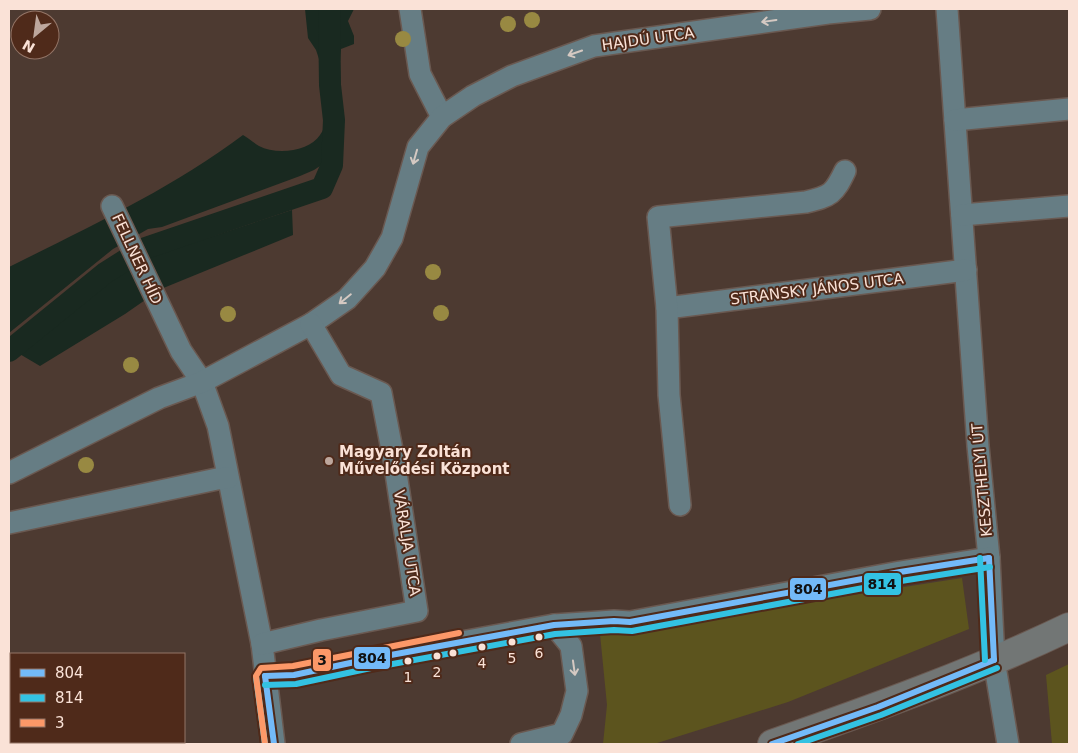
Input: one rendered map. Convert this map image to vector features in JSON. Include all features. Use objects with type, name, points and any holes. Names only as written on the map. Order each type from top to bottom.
[{"type":"main road","points":[[772,744],[878,707],[1069,627]]},
{"type":"street","points":[[9,472],[160,398],[202,382],[310,324],[347,299],[375,268],[392,238],[418,147],[442,116],[420,74],[410,9]]},
{"type":"street","name":"HAJDÚ UTCA","points":[[442,116],[473,96],[512,76],[594,46],[828,13],[870,9]]},
{"type":"street","name":"KESZTHELYI ÚT","points":[[947,9],[978,446],[989,558],[994,660],[1008,744]]},
{"type":"street","points":[[955,120],[1069,109]]},
{"type":"street","points":[[680,505],[669,394],[667,308],[658,218],[806,202],[827,197],[837,187],[845,171]]},
{"type":"street","name":"FELLNER HÍD","points":[[112,206],[181,351],[202,382],[218,426],[262,644],[274,744]]},
{"type":"street","points":[[962,215],[1069,206]]},
{"type":"street","name":"STRANSKY JÁNOS UTCA","points":[[667,308],[966,270]]},
{"type":"street","name":"VÁRALJA UTCA","points":[[262,644],[320,630],[417,612],[394,460],[381,392],[341,375],[310,324]]},
{"type":"street","points":[[9,523],[228,478]]},
{"type":"street","points":[[266,676],[294,675],[369,659],[554,625],[614,621],[630,622],[900,572],[989,558]]},
{"type":"street","points":[[521,744],[562,734],[578,691],[571,646],[554,625]]},
{"type":"shaded area","points":[[305,9],[354,9],[348,21],[354,36],[354,44],[341,49],[340,61],[334,76],[327,76],[316,50],[308,38]]},
{"type":"shaded area","points":[[327,105],[342,106],[341,152],[314,170],[300,176],[162,227],[148,229],[113,249],[9,333],[9,267],[158,190],[216,155],[243,135],[266,149],[283,151],[308,145],[315,141],[324,128]]},
{"type":"shaded area","points":[[292,210],[293,235],[161,289],[125,314],[40,366],[18,353],[107,282],[153,256]]},
{"type":"shaded area","points":[[962,578],[969,629],[788,702],[654,744],[603,744],[607,705],[600,634]]},
{"type":"shaded area","points":[[1069,664],[1069,744],[1052,744],[1046,675]]},
{"type":"waterway","points":[[9,351],[105,273],[143,249],[322,188],[332,165],[334,120],[330,85],[329,9]]},
{"type":"transit line","name":"814","points":[[980,558],[985,660]]},
{"type":"transit line","name":"804","points":[[989,558],[994,660]]},
{"type":"transit line","name":"804","points":[[265,676],[294,675],[369,659],[554,625],[614,621],[630,622],[900,572],[989,558]]},
{"type":"transit line","name":"814","points":[[265,685],[296,684],[555,634],[614,630],[632,631],[901,581],[990,567]]},
{"type":"transit line","name":"3","points":[[265,744],[256,676],[261,668],[293,666],[459,633]]},
{"type":"transit line","name":"804","points":[[772,744],[878,707],[994,660]]},
{"type":"transit line","name":"814","points":[[798,744],[881,715],[997,668]]},
{"type":"transit line","name":"804","points":[[265,676],[274,744]]},
{"type":"transit line","name":"814","points":[[256,677],[265,744]]},
{"type":"place","name":"Magyary Zoltán Művelődési Központ","points":[[329,461]]},
{"type":"place","name":"6","points":[[539,637]]},
{"type":"place","name":"5","points":[[512,642]]},
{"type":"place","name":"4","points":[[482,647]]},
{"type":"place","name":"2","points":[[437,656]]},
{"type":"place","name":"1","points":[[408,661]]}]
